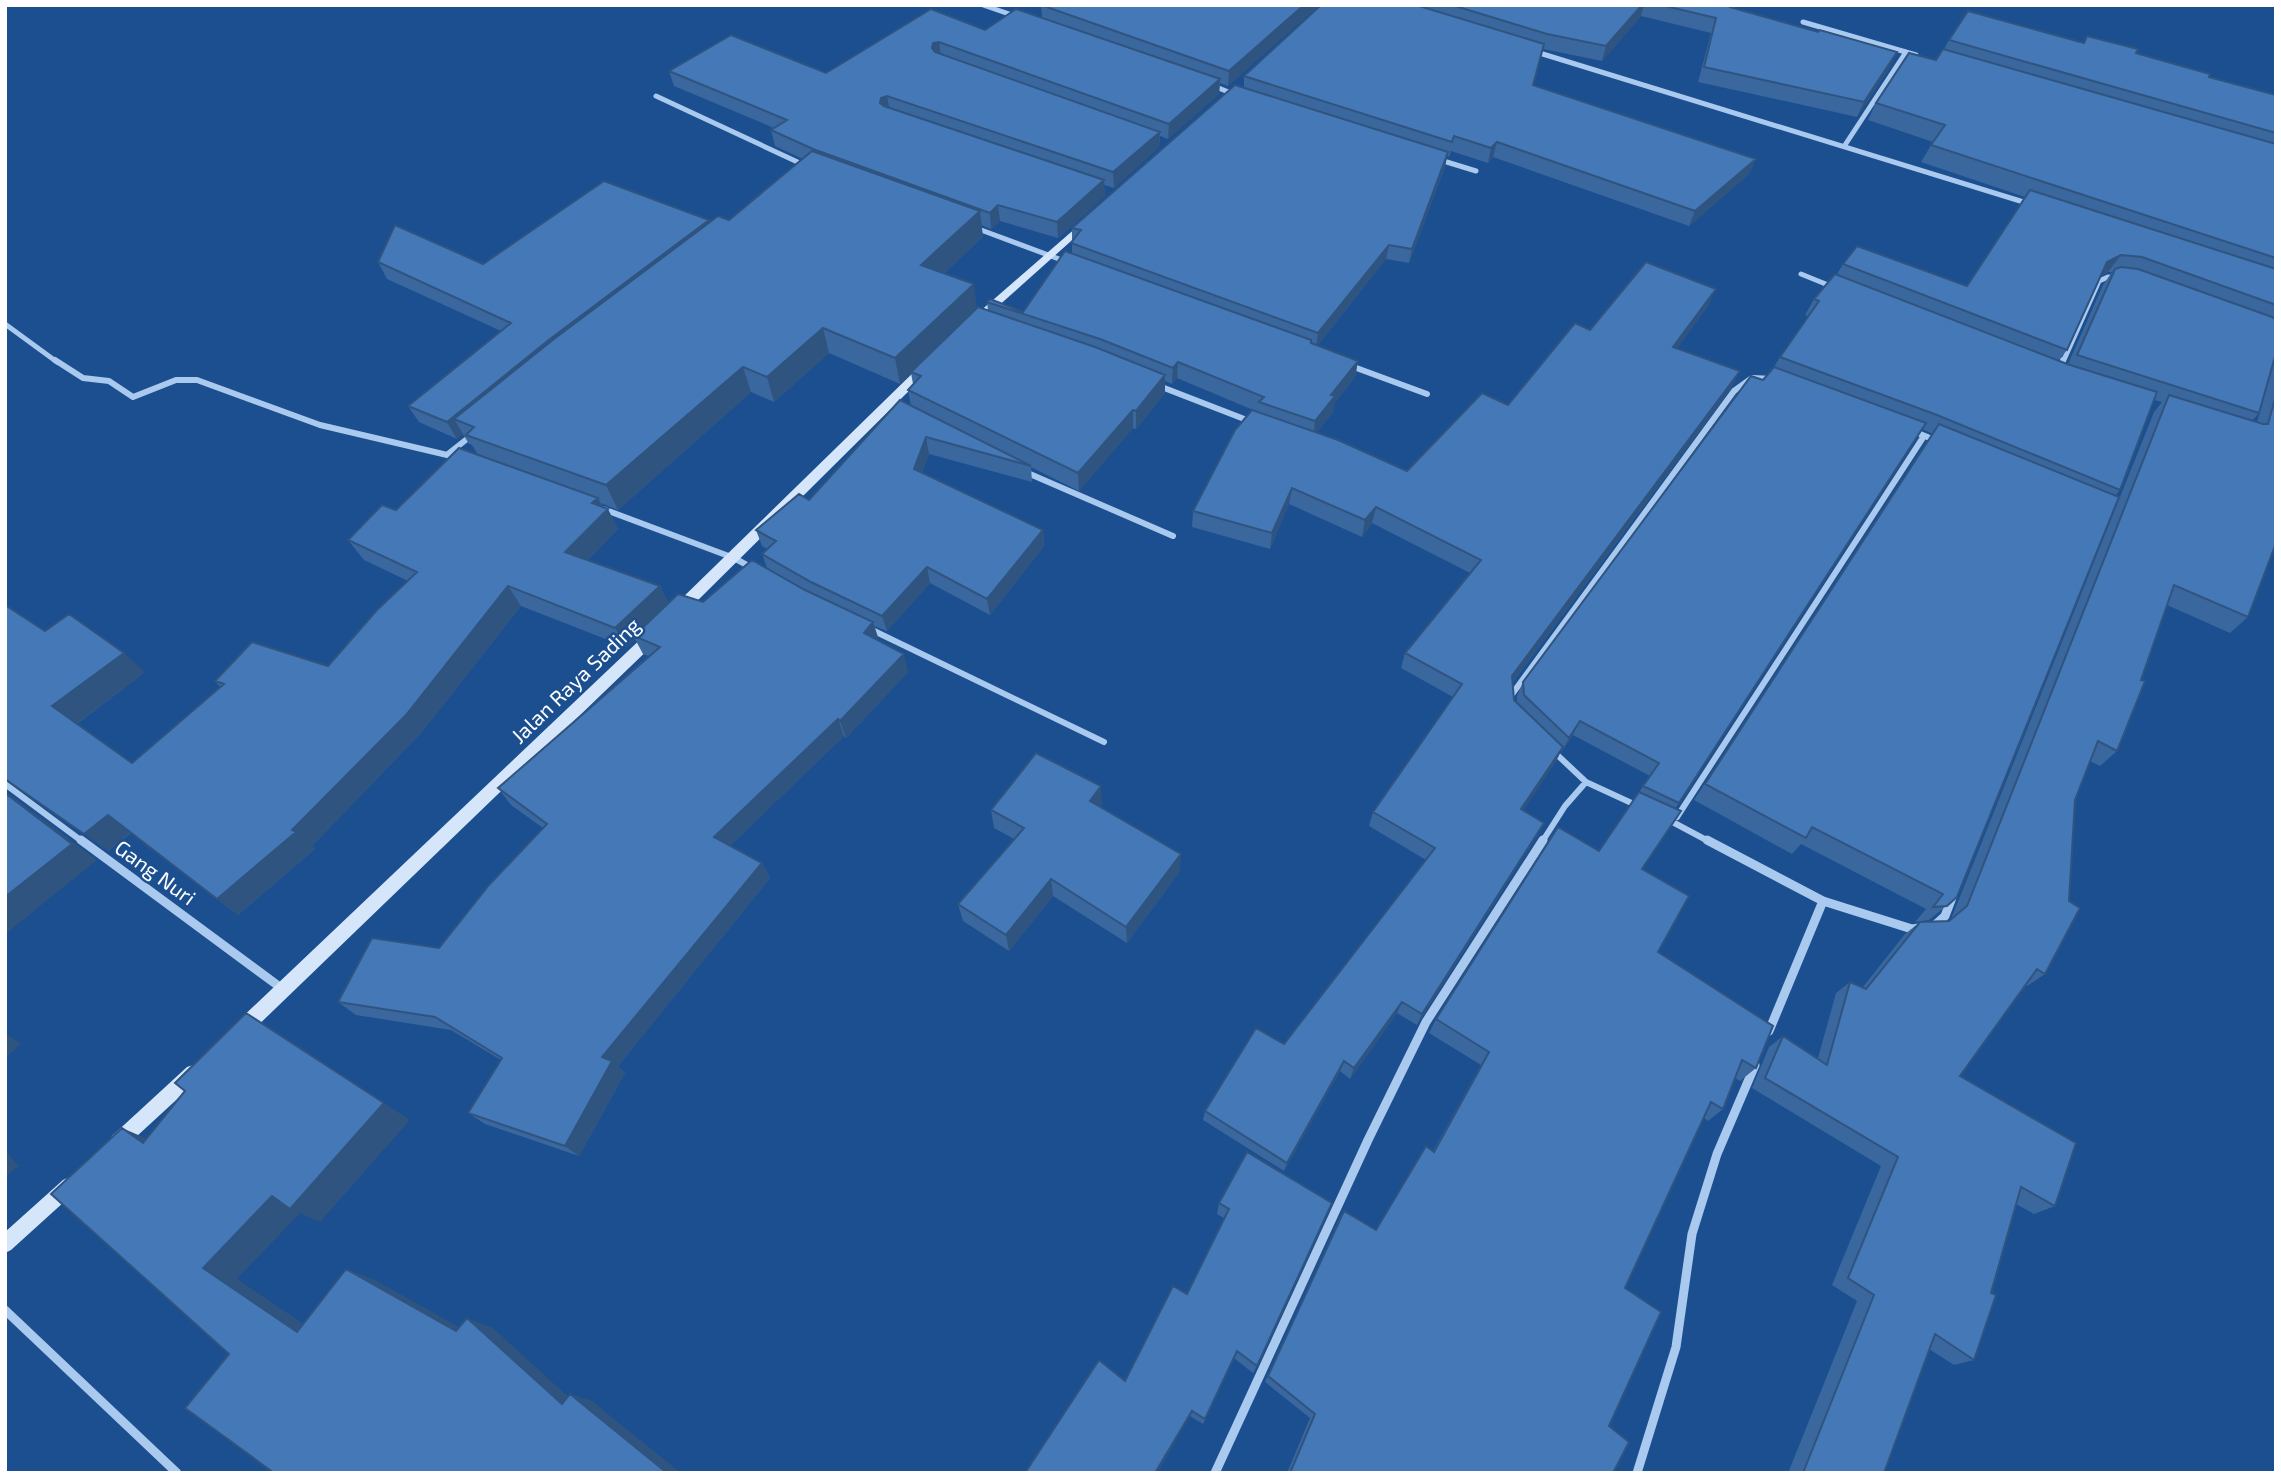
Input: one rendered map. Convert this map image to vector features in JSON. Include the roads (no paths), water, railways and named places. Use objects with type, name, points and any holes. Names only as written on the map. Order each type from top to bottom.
[{"type":"street","points":[[983,5],[1021,19]]},
{"type":"street","points":[[1803,22],[1925,58]]},
{"type":"street","points":[[1528,49],[2032,205]]},
{"type":"street","points":[[1845,145],[1906,52]]},
{"type":"street","points":[[1200,80],[1236,94]]},
{"type":"street","points":[[656,96],[812,168],[802,176]]},
{"type":"street","points":[[1424,155],[1476,172]]},
{"type":"street","points":[[978,324],[1047,255],[1097,213]]},
{"type":"street","points":[[969,226],[1071,263]]},
{"type":"street","points":[[1801,274],[1840,289]]},
{"type":"street","points":[[2069,378],[2057,374],[2099,281],[2108,277],[2127,279]]},
{"type":"street","points":[[5,324],[64,368],[83,378],[108,381],[133,397],[176,380],[197,380],[320,425],[449,454],[473,463]]},
{"type":"street","name":"Jalan Raya Sading","points":[[233,1037],[895,406],[938,356]]},
{"type":"street","points":[[1340,362],[1427,394]]},
{"type":"street","points":[[1510,704],[1511,694],[1734,391],[1746,378],[1756,376],[1780,382]]},
{"type":"street","points":[[1156,385],[1257,424]]},
{"type":"street","points":[[449,454],[478,430]]},
{"type":"street","points":[[1911,431],[1948,446]]},
{"type":"street","points":[[1674,822],[1924,436]]},
{"type":"street","points":[[1010,465],[1172,536]]},
{"type":"street","points":[[596,507],[734,558],[757,570]]},
{"type":"street","points":[[863,626],[1104,742]]},
{"type":"street","points":[[1549,747],[1586,782],[1648,811]]},
{"type":"street","points":[[1215,1473],[1367,1140],[1426,1022],[1565,806],[1586,782]]},
{"type":"street","name":"Gang Nuri","points":[[5,784],[285,990]]},
{"type":"street","points":[[1661,816],[1823,901],[1912,929],[1932,928],[1945,916],[1958,883]]},
{"type":"street","points":[[1765,1040],[1823,901]]},
{"type":"street","points":[[1637,1473],[1676,1347],[1692,1234],[1717,1154],[1760,1053]]},
{"type":"street","points":[[109,1150],[202,1066]]},
{"type":"street","points":[[5,1244],[78,1178]]},
{"type":"street","points":[[5,1310],[177,1473]]}]
